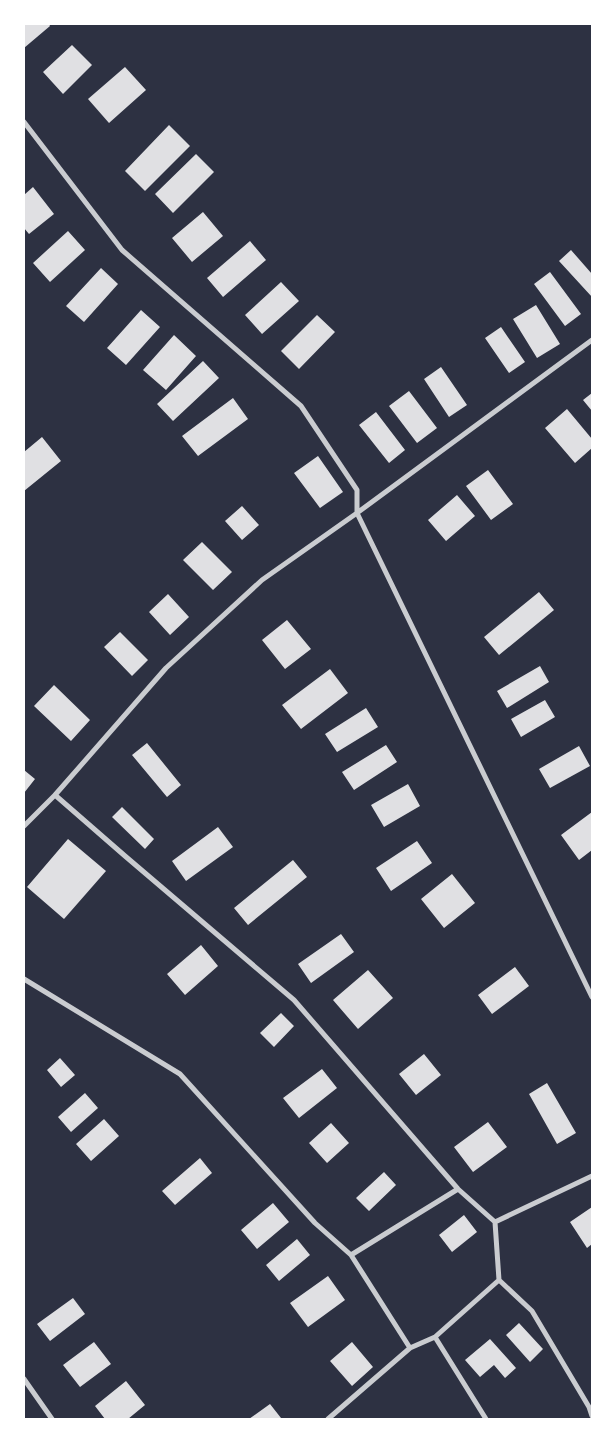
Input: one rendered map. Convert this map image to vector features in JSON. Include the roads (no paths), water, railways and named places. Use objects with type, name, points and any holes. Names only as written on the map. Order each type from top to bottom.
[{"type":"street","points":[[24,122],[122,250],[301,406],[357,490],[357,513],[592,997]]},
{"type":"street","points":[[24,826],[55,795],[166,668],[262,580],[357,513],[592,340]]},
{"type":"street","points":[[55,795],[294,1000],[458,1190],[495,1222],[499,1280],[532,1311],[589,1407],[592,1416]]},
{"type":"street","points":[[24,979],[180,1074],[315,1223],[351,1255],[410,1348]]},
{"type":"street","points":[[495,1222],[592,1176]]},
{"type":"street","points":[[351,1255],[458,1190]]},
{"type":"street","points":[[328,1419],[410,1348],[435,1337],[499,1280]]},
{"type":"street","points":[[435,1337],[486,1419]]},
{"type":"street","points":[[24,1379],[52,1419]]}]
